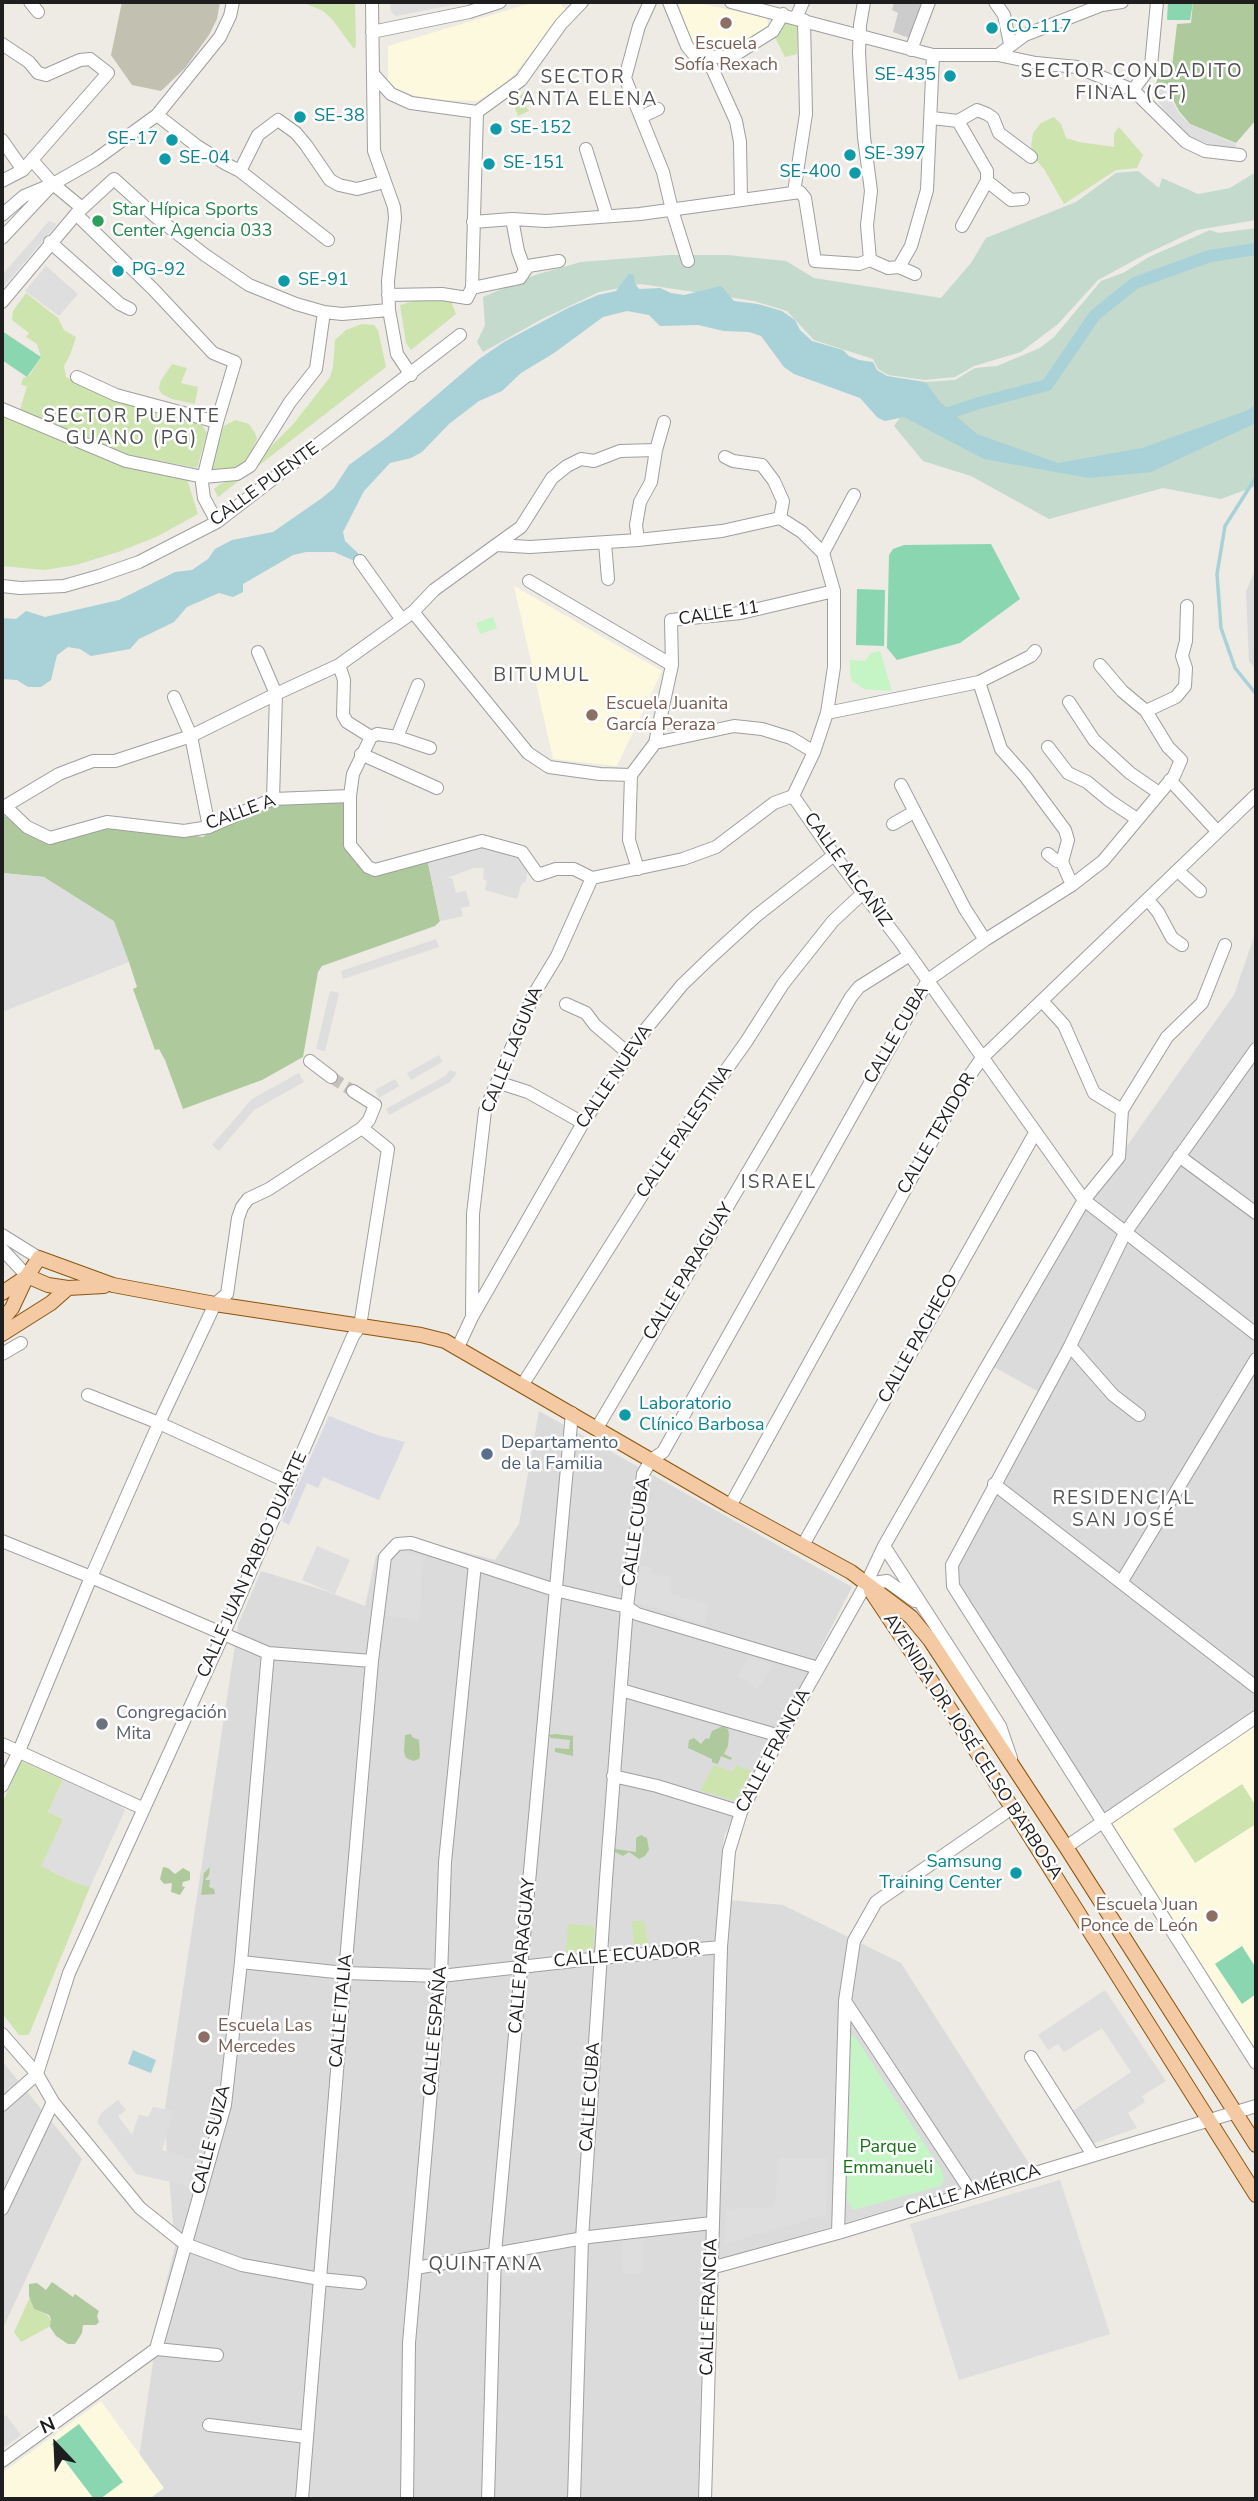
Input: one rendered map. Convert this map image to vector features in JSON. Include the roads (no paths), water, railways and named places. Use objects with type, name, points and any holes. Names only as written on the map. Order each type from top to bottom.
[{"type":"main road","name":"AVENIDA DR. JOSÉ CELSO BARBOSA","points":[[39,1258],[113,1285],[445,1341],[730,1506],[851,1572],[911,1617],[930,1640],[1256,2145]]},
{"type":"main road","points":[[2,1320],[12,1308],[39,1258]]},
{"type":"main road","name":"AVENIDA DR. JOSÉ CELSO BARBOSA","points":[[27,1276],[48,1285],[68,1288],[113,1285]]},
{"type":"main road","points":[[2,1293],[27,1276]]},
{"type":"main road","points":[[2,1334],[51,1303],[68,1288]]},
{"type":"main road","name":"AVENIDA DR. JOSÉ CELSO BARBOSA","points":[[866,1584],[951,1711],[1256,2195]]},
{"type":"street","points":[[2,215],[24,196],[95,160],[157,115],[220,37],[233,2]]},
{"type":"street","points":[[372,2],[374,151],[394,207],[395,218],[389,310],[397,354],[411,375]]},
{"type":"street","points":[[372,32],[470,12],[500,2]]},
{"type":"street","points":[[373,74],[391,94],[411,103],[477,112],[521,80],[561,24],[582,2]]},
{"type":"street","points":[[650,2],[639,26],[625,78],[663,172],[688,261]]},
{"type":"street","points":[[669,2],[687,46],[695,56],[723,57],[738,53],[773,31],[783,14]]},
{"type":"street","points":[[731,2],[933,55],[998,55],[1036,63],[1077,67],[1133,90],[1186,142],[1205,151],[1240,155]]},
{"type":"street","points":[[794,192],[806,114],[800,19],[803,2]]},
{"type":"street","points":[[864,2],[859,73],[871,191],[867,225],[870,260]]},
{"type":"street","points":[[911,50],[929,2]]},
{"type":"street","points":[[995,2],[1004,15],[1010,44]]},
{"type":"street","points":[[998,55],[1025,36],[1102,5],[1122,2]]},
{"type":"street","points":[[1133,90],[1150,66],[1157,2]]},
{"type":"street","points":[[2,44],[29,62],[38,73],[46,75],[80,60],[90,59],[108,72],[28,165],[2,181]]},
{"type":"street","points":[[899,267],[911,247],[927,190],[933,55]]},
{"type":"street","points":[[707,57],[736,121],[740,142],[741,200]]},
{"type":"street","points":[[641,117],[658,109]]},
{"type":"street","points":[[932,118],[958,121],[977,110],[993,118],[999,133],[1031,157]]},
{"type":"street","points":[[388,295],[442,294],[467,298],[472,289],[477,112]]},
{"type":"street","points":[[157,115],[197,146],[240,171],[328,240]]},
{"type":"street","points":[[240,171],[258,135],[278,120],[306,145],[330,180],[357,189],[384,182]]},
{"type":"street","points":[[958,121],[987,171],[987,181],[962,226]]},
{"type":"street","points":[[2,140],[79,211],[213,353],[235,362],[203,477],[204,499],[218,522]]},
{"type":"street","points":[[586,149],[607,216]]},
{"type":"street","points":[[2,302],[50,242],[114,178],[156,217],[234,276],[274,296],[324,312],[389,310]]},
{"type":"street","points":[[987,181],[1012,200],[1023,200]]},
{"type":"street","points":[[2,238],[52,184]]},
{"type":"street","points":[[473,222],[512,219],[546,221],[607,216],[800,192],[805,198],[815,261],[859,264],[870,260],[888,268],[899,267],[915,274]]},
{"type":"street","points":[[512,219],[517,251],[526,270]]},
{"type":"street","points":[[50,242],[120,304],[130,309]]},
{"type":"street","points":[[472,289],[520,278],[528,265],[559,261]]},
{"type":"street","points":[[2,409],[126,461],[203,477],[237,474],[250,466],[290,401],[316,369],[324,312]]},
{"type":"street","name":"CALLE PUENTE","points":[[2,586],[64,586],[99,576],[139,562],[218,522],[460,335]]},
{"type":"street","points":[[77,377],[116,395],[217,422]]},
{"type":"street","points":[[638,540],[636,526],[640,502],[651,482],[664,422]]},
{"type":"street","points":[[4,807],[60,774],[93,761],[115,761],[191,736],[339,665],[408,616],[434,590],[521,527],[552,478],[567,466],[581,459],[594,461],[620,451],[656,450]]},
{"type":"street","points":[[725,457],[733,461],[762,465],[774,481],[783,501],[780,518]]},
{"type":"street","points":[[496,545],[530,547],[638,540],[722,531],[780,518],[803,532],[823,553],[854,495]]},
{"type":"street","points":[[606,543],[608,579]]},
{"type":"street","name":"CALLE ALCAÑIZ","points":[[823,553],[834,591],[834,667],[827,713],[814,752],[793,796],[1084,1200],[1256,1334]]},
{"type":"street","points":[[360,561],[528,753],[549,767],[631,775],[629,840],[638,869]]},
{"type":"street","points":[[529,581],[672,665]]},
{"type":"street","name":"CALLE 11","points":[[631,775],[655,743],[672,665],[671,620],[741,613],[834,591]]},
{"type":"street","points":[[1100,665],[1122,691],[1146,712],[1176,697],[1185,686],[1186,668],[1182,656],[1186,641],[1187,606]]},
{"type":"street","points":[[827,713],[979,682],[1031,656],[1035,651]]},
{"type":"street","points":[[258,652],[276,694],[273,799]]},
{"type":"street","points":[[339,665],[344,680],[342,715],[371,737]]},
{"type":"street","points":[[979,682],[1001,749],[1065,830],[1068,840],[1062,862],[1072,885]]},
{"type":"street","points":[[397,737],[418,685]]},
{"type":"street","points":[[174,697],[191,736],[209,827]]},
{"type":"street","points":[[1069,702],[1094,740],[1130,774],[1159,793]]},
{"type":"street","name":"CALLE CUBA","points":[[574,2499],[582,2238],[600,1958],[627,1607],[643,1474],[651,1460],[663,1452],[928,980],[1072,885],[1103,861],[1170,780],[1181,760],[1168,747],[1146,712]]},
{"type":"street","points":[[655,743],[734,726],[762,729],[791,738],[814,752]]},
{"type":"street","points":[[430,748],[397,737],[377,734],[371,737],[361,754],[353,774],[350,796],[350,845],[368,867],[375,870],[482,841],[522,852],[537,875],[556,869],[574,869],[592,878],[683,859],[716,847],[774,803],[793,796]]},
{"type":"street","points":[[1048,747],[1069,774],[1087,782],[1137,820]]},
{"type":"street","points":[[361,754],[437,788]]},
{"type":"street","points":[[1170,780],[1217,831]]},
{"type":"street","points":[[901,785],[965,909],[985,940]]},
{"type":"street","name":"CALLE TEXIDOR","points":[[730,1506],[963,1085],[982,1058],[1256,795]]},
{"type":"street","name":"CALLE A","points":[[4,807],[27,827],[50,838],[107,821],[184,831],[209,827],[273,799],[350,796]]},
{"type":"street","points":[[893,824],[914,812]]},
{"type":"street","points":[[1048,854],[1057,862],[1062,862]]},
{"type":"street","name":"CALLE NUEVA","points":[[458,1347],[472,1317],[583,1123],[628,1053],[668,1002],[710,958],[756,916],[834,855]]},
{"type":"street","points":[[1178,871],[1200,891]]},
{"type":"street","name":"CALLE LAGUNA","points":[[472,1317],[473,1214],[485,1111],[534,994],[556,956],[592,878]]},
{"type":"street","name":"CALLE PALESTINA","points":[[523,1384],[681,1132],[746,1042],[783,984],[833,921],[863,893]]},
{"type":"street","points":[[1148,900],[1172,938],[1182,945]]},
{"type":"street","points":[[1043,1002],[1064,1025],[1094,1093],[1122,1110],[1167,1037],[1202,1003],[1225,945]]},
{"type":"street","name":"CALLE PARAGUAY","points":[[597,1428],[851,997],[859,987],[910,955]]},
{"type":"street","points":[[566,1004],[586,1013],[595,1025],[628,1053]]},
{"type":"street","points":[[1256,1049],[1125,1233],[1070,1346],[951,1565],[953,1586],[1256,2063]]},
{"type":"street","points":[[310,1062],[331,1077]]},
{"type":"street","points":[[497,1082],[528,1091],[583,1123]]},
{"type":"street","points":[[2,1786],[159,1423],[215,1304],[227,1294],[242,1207],[248,1199],[269,1189],[362,1128],[369,1120],[374,1105],[353,1091]]},
{"type":"street","name":"CALLE FRANCIA","points":[[705,2499],[721,1947],[729,1851],[741,1812],[780,1736],[866,1584],[884,1546],[1084,1200],[1119,1157],[1122,1110]]},
{"type":"street","name":"CALLE JUAN PABLO DUARTE","points":[[37,2074],[69,1973],[223,1635],[353,1336],[360,1326],[388,1149],[362,1128]]},
{"type":"street","name":"CALLE PACHECO","points":[[803,1545],[1035,1133]]},
{"type":"street","points":[[1179,1156],[1256,1213]]},
{"type":"street","name":"AVENIDA DR. JOSÉ CELSO BARBOSA","points":[[2,1235],[39,1258]]},
{"type":"street","name":"AVENIDA DR. JOSÉ CELSO BARBOSA","points":[[2,1249],[27,1276]]},
{"type":"street","points":[[2,1354],[21,1343]]},
{"type":"street","points":[[1070,1346],[1113,1395],[1139,1415]]},
{"type":"street","points":[[1122,1581],[1256,1359]]},
{"type":"street","points":[[88,1395],[159,1423],[290,1483]]},
{"type":"street","name":"CALLE PARAGUAY","points":[[488,2499],[495,2253],[572,1413]]},
{"type":"street","points":[[994,1484],[1256,1687]]},
{"type":"street","points":[[2,1541],[268,1653],[372,1661]]},
{"type":"street","name":"CALLE ITALIA","points":[[302,2499],[345,1973],[383,1561],[397,1544],[411,1543],[475,1564]]},
{"type":"street","points":[[884,1546],[1000,1726],[1015,1768]]},
{"type":"street","points":[[475,1564],[555,1590],[627,1607],[637,1614],[818,1668]]},
{"type":"street","name":"CALLE ESPAÑA","points":[[407,2499],[409,2343],[441,1976],[445,1862],[475,1564]]},
{"type":"street","points":[[866,1584],[887,1581],[924,1608]]},
{"type":"street","name":"CALLE SUIZA","points":[[156,2348],[225,2105],[241,1962],[268,1653]]},
{"type":"street","points":[[621,1690],[780,1736]]},
{"type":"street","points":[[1066,1847],[1256,1717]]},
{"type":"street","points":[[2,1744],[142,1808]]},
{"type":"street","points":[[613,1776],[657,1786],[741,1812]]},
{"type":"street","points":[[838,2233],[845,2001],[854,1941],[876,1902],[1012,1808]]},
{"type":"street","name":"CALLE ECUADOR","points":[[241,1962],[345,1973],[441,1976],[721,1947]]},
{"type":"street","points":[[845,2001],[971,2192]]},
{"type":"street","points":[[2,2034],[37,2074],[53,2102],[140,2208],[185,2244],[242,2265],[360,2283]]},
{"type":"street","points":[[1031,2057],[1093,2155]]},
{"type":"street","points":[[2,2105],[37,2074]]},
{"type":"street","points":[[2,2209],[53,2102]]},
{"type":"street","name":"CALLE AMÉRICA","points":[[711,2268],[838,2233],[1256,2106]]},
{"type":"street","points":[[416,2268],[582,2238],[712,2223]]},
{"type":"street","points":[[2,2461],[156,2348],[217,2355]]},
{"type":"street","points":[[209,2426],[307,2437]]},
{"type":"water","points":[[629,274],[634,275],[639,289],[660,288],[684,295],[721,286],[734,301],[782,311],[795,320],[800,330],[812,341],[843,350],[859,360],[873,362],[877,370],[887,376],[925,382],[941,403],[977,434],[1058,463],[1142,448],[1256,405],[1256,423],[1151,472],[1089,478],[984,459],[904,417],[885,421],[878,418],[860,398],[794,374],[784,367],[761,336],[698,325],[660,326],[649,315],[627,311],[603,317],[521,373],[502,391],[479,401],[449,424],[422,452],[390,463],[364,491],[343,532],[345,541],[360,555],[357,562],[334,552],[293,555],[243,584],[243,592],[233,597],[219,593],[187,607],[174,622],[139,639],[130,649],[91,656],[80,649],[68,647],[57,655],[51,680],[41,687],[28,687],[17,680],[2,679],[2,618],[16,619],[26,611],[45,617],[119,600],[175,572],[192,570],[208,559],[215,549],[232,540],[273,532],[334,488],[349,465],[390,435],[479,359],[504,342],[568,308],[598,295],[616,291]]},
{"type":"water","points":[[133,2050],[156,2060],[151,2073],[128,2064]]},
{"type":"waterway","points":[[937,417],[1047,385],[1095,315],[1135,283],[1210,256],[1256,249]]},
{"type":"waterway","points":[[1256,477],[1225,526],[1217,574],[1221,628],[1235,668],[1256,694]]},
{"type":"tunnel","points":[[331,1077],[353,1091]]},
{"type":"place","name":"Escuela Sofía Rexach","points":[[726,23]]},
{"type":"place","name":"CO-117","points":[[992,28]]},
{"type":"place","name":"SE-435","points":[[950,76]]},
{"type":"place","name":"SE-38","points":[[300,117]]},
{"type":"place","name":"SE-152","points":[[496,129]]},
{"type":"place","name":"SE-17","points":[[172,140]]},
{"type":"place","name":"SE-397","points":[[850,155]]},
{"type":"place","name":"SE-04","points":[[165,159]]},
{"type":"place","name":"SE-151","points":[[489,164]]},
{"type":"place","name":"SE-400","points":[[855,173]]},
{"type":"place","name":"Star Hípica Sports Center Agencia 033","points":[[98,221]]},
{"type":"place","name":"PG-92","points":[[118,271]]},
{"type":"place","name":"SE-91","points":[[284,281]]},
{"type":"place","name":"Escuela Juanita García Peraza","points":[[592,715]]},
{"type":"place","name":"Laboratorio Clínico Barbosa","points":[[625,1415]]},
{"type":"place","name":"Departamento de la Familia","points":[[487,1454]]},
{"type":"place","name":"Congregación Mita","points":[[102,1724]]},
{"type":"place","name":"Samsung Training Center","points":[[1016,1873]]},
{"type":"place","name":"Escuela Juan Ponce de León","points":[[1212,1916]]},
{"type":"place","name":"Escuela Las Mercedes","points":[[204,2037]]},
{"type":"district","name":"SECTOR CONDADITO FINAL (CF)","points":[[1132,83]]},
{"type":"district","name":"SECTOR SANTA ELENA","points":[[583,89]]},
{"type":"district","name":"SECTOR PUENTE GUANO (PG)","points":[[132,428]]},
{"type":"district","name":"BITUMUL","points":[[542,676]]},
{"type":"district","name":"ISRAEL","points":[[779,1183]]},
{"type":"district","name":"RESIDENCIAL SAN JOSÉ","points":[[1124,1510]]},
{"type":"district","name":"QUINTANA","points":[[486,2265]]},
{"type":"park label","name":"Parque Emmanueli","points":[[888,2158]]}]
